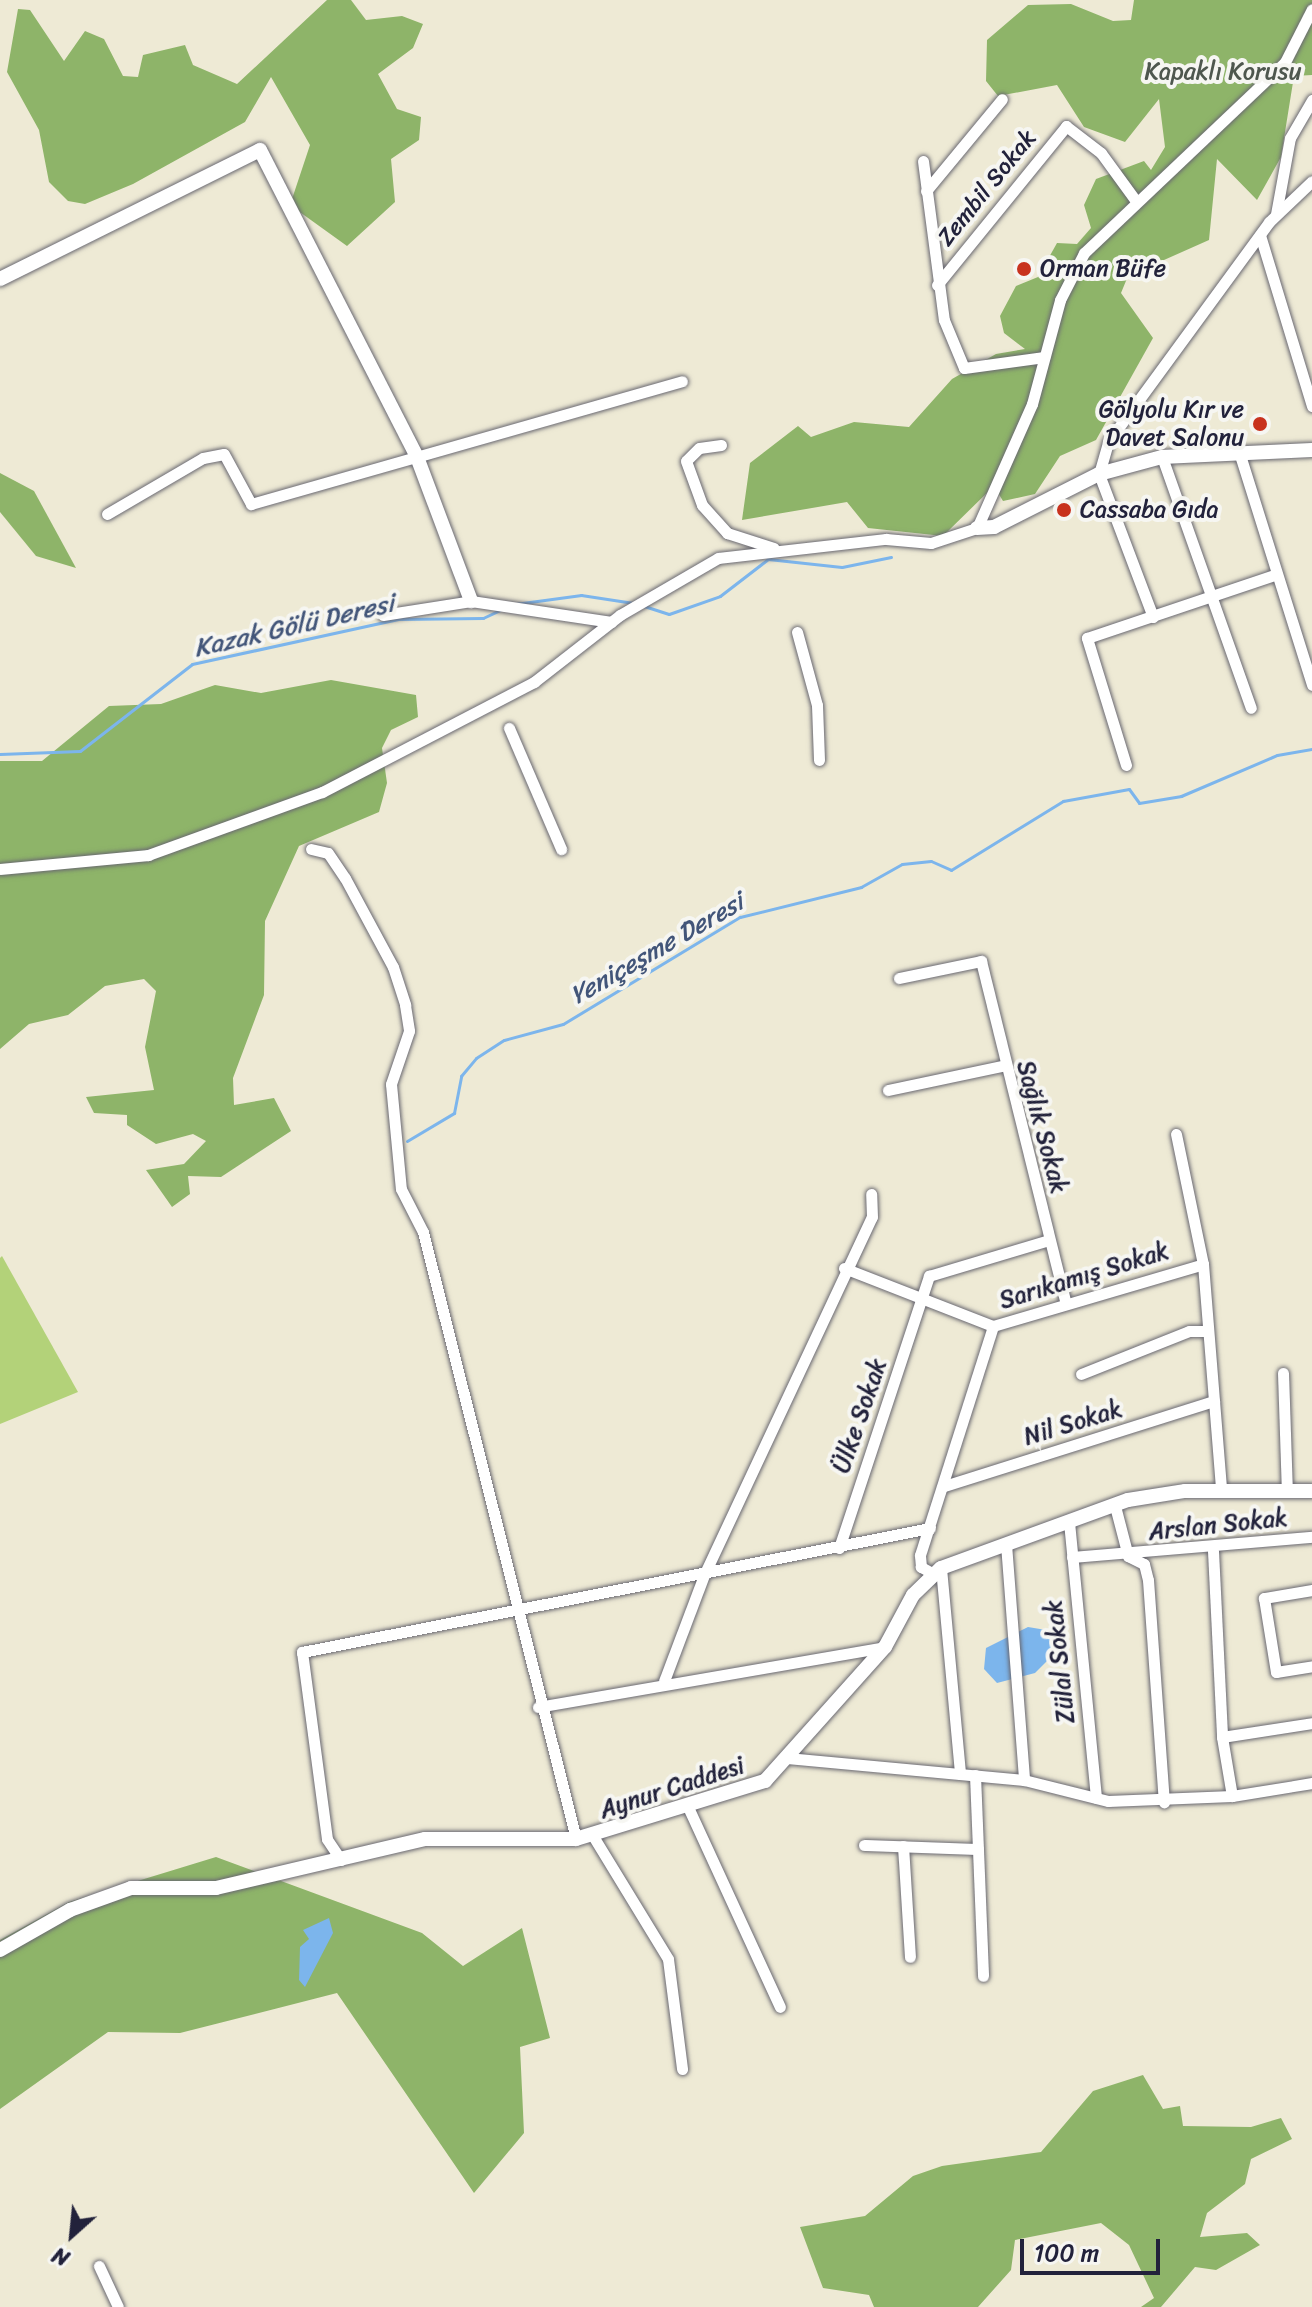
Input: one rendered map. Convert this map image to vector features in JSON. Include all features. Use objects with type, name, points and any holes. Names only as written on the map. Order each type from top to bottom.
[{"type":"street","points":[[977,528],[1044,357],[1060,300],[1084,253],[1285,62],[1312,9]]},
{"type":"street","points":[[926,191],[1002,99]]},
{"type":"street","points":[[1276,215],[1290,138],[1312,100]]},
{"type":"street","name":"Zembil Sokak","points":[[937,285],[1066,126],[1101,153],[1136,201]]},
{"type":"street","points":[[0,279],[260,150],[417,457],[471,601]]},
{"type":"street","points":[[923,161],[937,285],[964,368],[1044,357]]},
{"type":"street","points":[[1153,617],[1099,474],[1108,442],[1260,235],[1312,181]]},
{"type":"street","points":[[1260,235],[1312,406]]},
{"type":"street","points":[[107,514],[203,458],[224,454],[251,504],[682,381]]},
{"type":"street","points":[[721,445],[699,448],[686,461],[702,505],[727,533],[774,548]]},
{"type":"street","points":[[0,869],[148,855],[322,792],[534,682],[611,622],[718,558],[774,548],[931,543],[977,528],[994,527],[1099,474],[1162,457],[1312,450]]},
{"type":"street","points":[[1240,455],[1312,685]]},
{"type":"street","points":[[1162,457],[1251,708]]},
{"type":"street","points":[[1126,765],[1087,638],[1277,574]]},
{"type":"street","points":[[383,615],[471,601],[611,622]]},
{"type":"street","points":[[797,632],[817,705],[819,760]]},
{"type":"street","points":[[509,728],[561,849]]},
{"type":"street","points":[[311,849],[328,853],[345,878],[393,967],[405,1005],[409,1031],[391,1066],[391,1132],[401,1189],[423,1232],[538,1707],[576,1839]]},
{"type":"street","name":"Sağlık Sokak","points":[[899,978],[981,961],[1002,1066],[1066,1304]]},
{"type":"street","points":[[888,1090],[1002,1066]]},
{"type":"street","points":[[1176,1134],[1203,1264],[1221,1490]]},
{"type":"street","points":[[664,1681],[704,1575],[844,1268],[872,1217],[871,1194]]},
{"type":"street","name":"Ülke Sokak","points":[[839,1548],[929,1276],[953,1264],[1049,1240]]},
{"type":"street","name":"Sarıkamış Sokak","points":[[844,1268],[993,1326],[1203,1264]]},
{"type":"street","points":[[993,1326],[920,1555],[921,1567],[936,1571],[1115,1506],[1221,1490],[1312,1491]]},
{"type":"street","points":[[1081,1374],[1189,1331],[1208,1331]]},
{"type":"street","points":[[1283,1373],[1287,1492]]},
{"type":"street","name":"Nil Sokak","points":[[944,1486],[1214,1401]]},
{"type":"street","points":[[1115,1506],[1128,1556],[1144,1564],[1148,1580],[1164,1802]]},
{"type":"street","name":"Zülal Sokak","points":[[1069,1522],[1096,1798]]},
{"type":"street","points":[[341,1860],[327,1839],[302,1652],[930,1528]]},
{"type":"street","name":"Arslan Sokak","points":[[1072,1557],[1213,1551],[1312,1537]]},
{"type":"street","points":[[1006,1544],[1024,1780]]},
{"type":"street","points":[[1213,1551],[1222,1737],[1232,1796]]},
{"type":"street","points":[[936,1571],[960,1774]]},
{"type":"street","name":"Aynur Caddesi","points":[[0,1950],[70,1910],[131,1888],[216,1888],[425,1839],[576,1839],[765,1781],[885,1647],[936,1571]]},
{"type":"street","points":[[1312,1590],[1264,1598],[1276,1672],[1312,1666]]},
{"type":"street","points":[[538,1707],[664,1681],[885,1647]]},
{"type":"street","points":[[1222,1737],[1312,1723]]},
{"type":"street","points":[[787,1758],[1024,1780],[1096,1798],[1164,1802],[1232,1796],[1312,1783]]},
{"type":"street","points":[[975,1775],[983,1976]]},
{"type":"street","points":[[688,1807],[780,2007]]},
{"type":"street","points":[[593,1836],[668,1959],[682,2069]]},
{"type":"street","points":[[864,1845],[978,1849]]},
{"type":"street","points":[[903,1846],[910,1957]]},
{"type":"street","points":[[99,2266],[118,2307]]},
{"type":"green space","points":[[327,0],[351,0],[366,20],[402,16],[423,24],[413,48],[378,74],[397,109],[421,117],[419,140],[391,159],[395,202],[347,246],[290,205],[310,145],[271,77],[245,122],[133,184],[85,204],[68,201],[49,182],[39,130],[7,72],[18,9],[30,10],[64,61],[85,31],[104,39],[123,76],[138,77],[143,55],[185,45],[193,65],[237,84]]},
{"type":"green space","name":"Kapaklı Korusu","points":[[1134,0],[1312,0],[1312,75],[1294,76],[1281,157],[1257,200],[1217,159],[1209,240],[1128,276],[1121,293],[1153,338],[1096,440],[1060,456],[1035,494],[1003,501],[994,486],[943,536],[868,528],[847,502],[742,520],[750,463],[798,426],[811,437],[854,422],[909,427],[952,379],[996,354],[1025,349],[1004,333],[1000,316],[1016,286],[1038,277],[1057,243],[1077,244],[1091,228],[1084,205],[1096,179],[1144,161],[1151,170],[1165,147],[1159,99],[1125,142],[1084,127],[1057,85],[998,96],[986,81],[987,40],[1028,5],[1071,4],[1113,21],[1131,20]]},
{"type":"green space","points":[[0,473],[34,491],[76,568],[36,556],[0,512]]},
{"type":"green space","points":[[331,680],[416,695],[418,717],[391,730],[382,748],[387,783],[379,812],[299,846],[265,921],[264,995],[233,1078],[234,1105],[274,1098],[291,1131],[221,1177],[188,1176],[190,1194],[172,1207],[146,1170],[184,1164],[206,1141],[193,1134],[156,1144],[127,1125],[127,1115],[94,1113],[86,1097],[154,1090],[145,1047],[156,991],[144,979],[105,986],[68,1015],[29,1024],[0,1049],[0,761],[42,761],[109,706],[161,704],[215,685],[261,693]]},
{"type":"green space","points":[[2,1256],[78,1392],[0,1424],[0,1258]]},
{"type":"green space","points":[[216,1857],[422,1933],[463,1966],[522,1928],[550,2038],[520,2047],[524,2133],[474,2193],[337,1993],[180,2033],[108,2032],[0,2109],[0,1940],[69,1902]]},
{"type":"green space","points":[[1143,2075],[1163,2109],[1180,2106],[1183,2126],[1251,2127],[1281,2118],[1292,2139],[1251,2159],[1245,2184],[1207,2213],[1200,2237],[1247,2233],[1260,2245],[1216,2270],[1195,2267],[1161,2307],[1141,2307],[1154,2298],[1129,2245],[1101,2223],[1015,2240],[1011,2270],[978,2307],[874,2307],[869,2295],[823,2288],[800,2227],[865,2216],[913,2176],[942,2166],[1041,2152],[1093,2091]]},
{"type":"water","points":[[1028,1627],[1046,1630],[1056,1642],[1053,1655],[1035,1673],[997,1683],[984,1669],[986,1648]]},
{"type":"water","points":[[329,1918],[333,1933],[305,1987],[299,1980],[300,1947],[309,1939],[303,1930]]},
{"type":"waterway","name":"Kazak Gölü Deresi","points":[[644,606],[669,614],[720,596],[768,559],[842,567],[891,557]]},
{"type":"waterway","name":"Kazak Gölü Deresi","points":[[515,604],[581,595],[633,603]]},
{"type":"waterway","name":"Kazak Gölü Deresi","points":[[0,754],[80,751],[192,664],[398,619],[483,618],[500,610]]},
{"type":"waterway","name":"Yeniçeşme Deresi","points":[[407,1141],[454,1113],[461,1076],[476,1058],[504,1040],[563,1024],[740,917],[861,887],[902,864],[931,861],[951,870],[1063,801],[1129,789],[1139,803],[1181,796],[1277,755],[1312,749]]},
{"type":"place","name":"Orman Büfe","points":[[1024,269]]},
{"type":"place","name":"Gölyolu Kır ve Davet Salonu","points":[[1260,424]]},
{"type":"place","name":"Cassaba Gıda","points":[[1064,510]]}]
